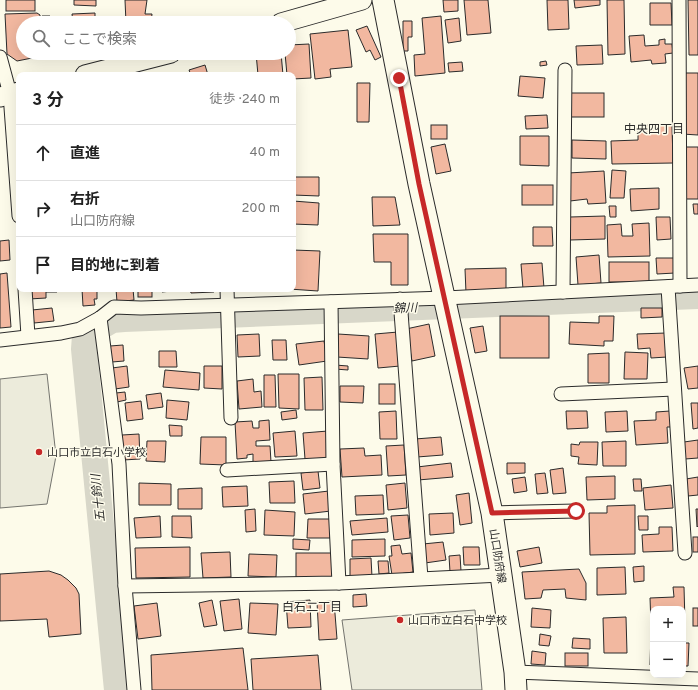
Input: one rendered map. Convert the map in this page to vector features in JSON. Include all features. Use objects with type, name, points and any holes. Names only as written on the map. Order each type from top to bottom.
[{"type":"main road","points":[[296,19],[362,0]]},
{"type":"main road","name":"山口防府線","points":[[383,0],[419,184],[492,513],[516,681]]},
{"type":"main road","points":[[97,72],[144,60]]},
{"type":"street","points":[[679,0],[674,286],[674,389],[685,553]]},
{"type":"street","points":[[0,57],[10,94],[16,175]]},
{"type":"street","points":[[563,292],[565,70]]},
{"type":"street","points":[[0,340],[61,333],[80,329],[100,318],[114,307],[141,308],[400,299],[446,305],[563,292],[698,285]]},
{"type":"street","points":[[25,292],[28,336]]},
{"type":"street","points":[[227,292],[231,418]]},
{"type":"street","points":[[400,299],[421,578]]},
{"type":"street","points":[[330,302],[333,464],[339,583]]},
{"type":"street","points":[[100,318],[119,464],[125,586],[134,690]]},
{"type":"street","points":[[562,394],[674,389]]},
{"type":"street","points":[[227,470],[333,464]]},
{"type":"street","points":[[492,513],[576,511]]},
{"type":"street","points":[[125,586],[339,583],[501,575]]},
{"type":"street","points":[[516,681],[698,679]]},
{"type":"shaded area","points":[[47,374],[56,456],[47,504],[0,508],[0,379]]},
{"type":"shaded area","points":[[475,610],[482,690],[352,690],[342,620]]},
{"type":"building","points":[[6,0],[35,0],[35,11],[6,11]]},
{"type":"building","points":[[74,0],[96,0],[96,6],[74,5]]},
{"type":"building","points":[[125,0],[147,0],[145,14],[152,14],[152,16],[126,16]]},
{"type":"building","points":[[443,0],[458,0],[458,11],[444,12]]},
{"type":"building","points":[[464,0],[488,0],[491,33],[467,35]]},
{"type":"building","points":[[547,0],[568,0],[569,29],[548,30]]},
{"type":"building","points":[[574,0],[600,0],[600,5],[575,8]]},
{"type":"building","points":[[607,0],[624,0],[625,54],[608,55]]},
{"type":"building","points":[[688,0],[698,0],[698,55],[689,55]]},
{"type":"building","points":[[650,3],[671,3],[672,25],[650,25]]},
{"type":"building","points":[[37,13],[40,15],[16,16],[16,60],[22,60],[17,61],[7,54],[5,14]]},
{"type":"building","points":[[95,13],[95,16],[72,16],[72,14]]},
{"type":"building","points":[[441,16],[445,73],[415,76],[414,55],[425,54],[422,18]]},
{"type":"building","points":[[459,18],[461,41],[448,43],[445,20]]},
{"type":"building","points":[[403,21],[412,21],[412,37],[408,37],[408,51],[403,51]]},
{"type":"building","points":[[367,26],[381,57],[375,60],[370,50],[366,52],[356,30]]},
{"type":"building","points":[[348,30],[352,67],[330,69],[331,77],[315,79],[310,34]]},
{"type":"building","points":[[644,35],[645,46],[659,45],[659,40],[665,39],[665,44],[672,44],[673,53],[665,54],[666,63],[652,64],[651,60],[631,62],[629,36]]},
{"type":"building","points":[[309,44],[311,78],[296,79],[296,72],[287,72],[286,60],[296,60],[296,45]]},
{"type":"building","points":[[602,45],[603,64],[577,65],[576,46]]},
{"type":"building","points":[[257,60],[282,60],[283,72],[258,72]]},
{"type":"building","points":[[546,61],[547,65],[540,66],[540,62]]},
{"type":"building","points":[[462,62],[463,71],[449,72],[448,63]]},
{"type":"building","points":[[205,65],[207,72],[190,72],[189,70]]},
{"type":"building","points":[[682,73],[698,73],[698,135],[682,134]]},
{"type":"building","points":[[520,76],[545,78],[543,98],[518,96]]},
{"type":"building","points":[[357,83],[370,83],[369,122],[357,122]]},
{"type":"building","points":[[570,93],[604,93],[604,117],[570,117]]},
{"type":"building","points":[[547,115],[548,128],[526,129],[525,116]]},
{"type":"building","points":[[431,125],[447,125],[447,139],[431,139]]},
{"type":"building","points":[[638,125],[672,125],[673,163],[612,164],[611,141],[638,140]]},
{"type":"building","points":[[520,136],[549,136],[549,166],[520,165]]},
{"type":"building","points":[[572,140],[606,141],[606,159],[572,158]]},
{"type":"building","points":[[445,144],[451,171],[436,174],[431,147]]},
{"type":"building","points":[[682,147],[698,147],[698,199],[682,199]]},
{"type":"building","points":[[612,170],[626,171],[624,198],[610,198]]},
{"type":"building","points":[[604,171],[606,203],[588,204],[587,199],[570,201],[568,173]]},
{"type":"building","points":[[296,177],[319,177],[319,196],[296,195]]},
{"type":"building","points":[[522,185],[553,185],[553,205],[522,205]]},
{"type":"building","points":[[659,188],[659,209],[631,211],[630,189]]},
{"type":"building","points":[[372,197],[395,197],[400,225],[373,226]]},
{"type":"building","points":[[296,201],[319,203],[318,225],[296,224]]},
{"type":"building","points":[[693,204],[698,204],[698,214],[694,214]]},
{"type":"building","points":[[609,206],[616,206],[616,217],[610,217]]},
{"type":"building","points":[[605,216],[605,239],[570,240],[570,217]]},
{"type":"building","points":[[656,217],[670,217],[671,239],[657,240]]},
{"type":"building","points":[[649,223],[650,256],[608,257],[607,225],[621,224],[622,236],[633,236],[632,224]]},
{"type":"building","points":[[533,227],[552,227],[553,246],[533,246]]},
{"type":"building","points":[[373,234],[408,234],[408,285],[391,285],[391,262],[374,262]]},
{"type":"building","points":[[9,240],[10,260],[0,261],[0,241]]},
{"type":"building","points":[[296,250],[320,251],[318,291],[296,289]]},
{"type":"building","points":[[599,255],[601,283],[578,285],[576,257]]},
{"type":"building","points":[[656,258],[674,258],[675,273],[657,274]]},
{"type":"building","points":[[609,262],[649,262],[649,282],[609,282]]},
{"type":"building","points":[[542,263],[544,288],[523,289],[521,264]]},
{"type":"building","points":[[506,268],[506,292],[466,293],[465,269]]},
{"type":"building","points":[[7,273],[11,327],[0,328],[0,274]]},
{"type":"building","points":[[29,292],[46,292],[46,298],[29,299]]},
{"type":"building","points":[[82,292],[97,292],[97,299],[94,299],[95,305],[83,306]]},
{"type":"building","points":[[116,292],[133,292],[134,300],[117,302]]},
{"type":"building","points":[[138,292],[152,292],[152,297],[138,297]]},
{"type":"building","points":[[191,292],[214,292],[191,293]]},
{"type":"building","points":[[52,308],[54,321],[34,323],[32,310]]},
{"type":"building","points":[[641,308],[662,308],[662,317],[641,318]]},
{"type":"building","points":[[500,316],[549,316],[549,358],[500,358]]},
{"type":"building","points":[[599,316],[614,316],[613,341],[604,341],[604,346],[569,344],[570,322],[599,323]]},
{"type":"building","points":[[429,324],[435,356],[412,361],[406,329]]},
{"type":"building","points":[[483,326],[487,351],[475,353],[470,328]]},
{"type":"building","points":[[398,332],[400,366],[378,368],[375,334]]},
{"type":"building","points":[[666,333],[667,357],[651,358],[650,348],[638,349],[637,334]]},
{"type":"building","points":[[259,334],[260,356],[238,357],[237,335]]},
{"type":"building","points":[[338,334],[369,336],[368,359],[337,357]]},
{"type":"building","points":[[272,340],[286,340],[287,360],[273,360]]},
{"type":"building","points":[[324,341],[327,361],[299,365],[296,344]]},
{"type":"building","points":[[123,345],[124,361],[112,362],[110,346]]},
{"type":"building","points":[[159,351],[176,351],[177,367],[159,367]]},
{"type":"building","points":[[625,352],[648,353],[647,379],[624,379]]},
{"type":"building","points":[[609,353],[609,383],[588,383],[588,354]]},
{"type":"building","points":[[335,365],[348,366],[348,370],[335,369]]},
{"type":"building","points":[[127,366],[129,387],[115,389],[112,368]]},
{"type":"building","points":[[204,366],[222,366],[222,389],[204,388]]},
{"type":"building","points":[[698,366],[698,388],[688,389],[684,368]]},
{"type":"building","points":[[165,370],[200,373],[199,390],[163,387]]},
{"type":"building","points":[[278,374],[299,374],[299,409],[279,408]]},
{"type":"building","points":[[264,375],[275,375],[276,407],[264,407]]},
{"type":"building","points":[[322,377],[323,410],[305,410],[304,378]]},
{"type":"building","points":[[253,379],[254,392],[261,391],[262,407],[239,409],[237,381]]},
{"type":"building","points":[[379,384],[395,384],[395,404],[379,404]]},
{"type":"building","points":[[340,386],[364,386],[363,403],[340,402]]},
{"type":"building","points":[[125,392],[126,400],[117,402],[116,393]]},
{"type":"building","points":[[161,393],[163,407],[148,409],[146,395]]},
{"type":"building","points":[[167,400],[189,402],[187,420],[166,418]]},
{"type":"building","points":[[141,401],[143,419],[127,421],[125,403]]},
{"type":"building","points":[[691,403],[698,403],[698,428],[693,429]]},
{"type":"building","points":[[296,410],[297,418],[282,420],[281,412]]},
{"type":"building","points":[[396,411],[397,439],[380,439],[379,412]]},
{"type":"building","points":[[566,411],[587,411],[588,428],[567,429]]},
{"type":"building","points":[[627,411],[628,431],[606,432],[605,412]]},
{"type":"building","points":[[670,411],[672,427],[667,427],[668,443],[636,445],[634,421],[656,420],[656,412]]},
{"type":"building","points":[[269,420],[270,440],[256,441],[256,446],[270,446],[271,462],[253,462],[253,454],[247,455],[247,458],[237,459],[235,422],[252,421],[253,428],[259,428],[259,421]]},
{"type":"building","points":[[169,425],[182,426],[182,436],[170,436]]},
{"type":"building","points":[[295,431],[297,456],[275,457],[273,433]]},
{"type":"building","points":[[328,431],[329,458],[305,459],[303,433]]},
{"type":"building","points":[[139,434],[140,459],[123,460],[122,435]]},
{"type":"building","points":[[201,437],[226,437],[226,465],[200,464]]},
{"type":"building","points":[[441,437],[443,455],[417,457],[415,439]]},
{"type":"building","points":[[698,440],[698,458],[685,459],[684,442]]},
{"type":"building","points":[[147,441],[166,441],[165,462],[146,461]]},
{"type":"building","points":[[626,441],[626,466],[603,466],[602,442]]},
{"type":"building","points":[[580,442],[598,442],[597,465],[578,464],[579,457],[571,456],[571,444],[579,445]]},
{"type":"building","points":[[404,445],[406,475],[388,476],[386,446]]},
{"type":"building","points":[[364,448],[365,456],[381,455],[382,475],[342,477],[340,449]]},
{"type":"building","points":[[451,463],[453,477],[418,480],[417,467]]},
{"type":"building","points":[[507,463],[525,463],[525,473],[507,474]]},
{"type":"building","points":[[563,468],[566,493],[553,494],[550,470]]},
{"type":"building","points":[[318,471],[320,488],[303,490],[301,473]]},
{"type":"building","points":[[545,473],[548,493],[537,494],[535,474]]},
{"type":"building","points":[[615,476],[615,499],[587,500],[586,477]]},
{"type":"building","points":[[525,477],[527,491],[514,493],[512,479]]},
{"type":"building","points":[[698,477],[698,495],[688,496],[686,479]]},
{"type":"building","points":[[633,479],[641,479],[642,491],[634,491]]},
{"type":"building","points":[[294,481],[295,503],[270,503],[269,482]]},
{"type":"building","points":[[139,483],[171,484],[171,505],[139,505]]},
{"type":"building","points":[[405,483],[407,508],[388,510],[386,485]]},
{"type":"building","points":[[671,485],[673,508],[645,510],[643,488]]},
{"type":"building","points":[[247,486],[248,506],[223,507],[222,487]]},
{"type":"building","points":[[202,488],[202,509],[178,509],[178,489]]},
{"type":"building","points":[[329,491],[331,511],[305,514],[303,494]]},
{"type":"building","points":[[469,493],[472,523],[460,525],[456,495]]},
{"type":"building","points":[[383,495],[384,514],[356,515],[355,496]]},
{"type":"building","points":[[635,505],[635,554],[590,555],[589,513],[607,513],[607,506]]},
{"type":"building","points":[[255,509],[256,531],[246,532],[245,510]]},
{"type":"building","points":[[696,509],[698,509],[697,527]]},
{"type":"building","points":[[265,510],[295,512],[294,536],[264,535]]},
{"type":"building","points":[[453,513],[454,533],[430,535],[429,514]]},
{"type":"building","points":[[408,515],[410,538],[394,540],[391,516]]},
{"type":"building","points":[[160,516],[161,537],[136,538],[134,518]]},
{"type":"building","points":[[172,516],[191,516],[192,538],[172,537]]},
{"type":"building","points":[[638,516],[648,516],[648,530],[639,530]]},
{"type":"building","points":[[387,518],[388,532],[352,535],[350,521]]},
{"type":"building","points":[[308,519],[331,519],[330,538],[307,538]]},
{"type":"building","points":[[659,527],[672,527],[673,551],[643,552],[642,535],[659,534]]},
{"type":"building","points":[[693,537],[698,537],[698,552],[693,552]]},
{"type":"building","points":[[293,539],[310,540],[309,550],[293,549]]},
{"type":"building","points":[[385,539],[385,556],[352,557],[352,540]]},
{"type":"building","points":[[443,542],[446,560],[425,563],[423,544]]},
{"type":"building","points":[[400,545],[402,554],[411,553],[413,572],[392,575],[389,556],[392,556],[391,546]]},
{"type":"building","points":[[190,547],[190,577],[136,578],[135,548]]},
{"type":"building","points":[[463,547],[479,547],[480,565],[464,565]]},
{"type":"building","points":[[539,547],[542,563],[520,567],[517,551]]},
{"type":"building","points":[[230,552],[231,577],[203,578],[201,553]]},
{"type":"building","points":[[296,553],[334,553],[334,580],[296,580]]},
{"type":"building","points":[[249,554],[277,555],[276,577],[248,576]]},
{"type":"building","points":[[460,555],[461,571],[450,572],[449,556]]},
{"type":"building","points":[[371,558],[372,577],[350,578],[350,559]]},
{"type":"building","points":[[378,561],[388,561],[389,573],[379,574]]},
{"type":"building","points":[[644,566],[644,581],[634,582],[633,567]]},
{"type":"building","points":[[625,567],[626,594],[597,595],[597,568]]},
{"type":"building","points":[[579,569],[586,583],[586,600],[566,598],[565,589],[543,590],[541,598],[525,599],[522,572]]},
{"type":"building","points":[[49,571],[61,575],[76,588],[79,594],[81,634],[49,637],[47,619],[0,621],[0,574]]},
{"type":"building","points":[[673,587],[684,587],[685,606],[650,606],[650,598],[674,597]]},
{"type":"building","points":[[366,594],[367,606],[353,607],[353,595]]},
{"type":"building","points":[[239,599],[242,629],[224,631],[220,601]]},
{"type":"building","points":[[212,600],[217,625],[204,627],[199,603]]},
{"type":"building","points":[[310,600],[311,627],[288,628],[286,602]]},
{"type":"building","points":[[334,601],[337,639],[319,640],[317,602]]},
{"type":"building","points":[[157,603],[161,636],[138,639],[134,606]]},
{"type":"building","points":[[250,603],[278,604],[276,635],[248,633]]},
{"type":"building","points":[[532,608],[551,610],[550,628],[531,627]]},
{"type":"building","points":[[693,608],[698,608],[698,626],[693,626]]},
{"type":"building","points":[[626,617],[627,653],[604,653],[603,618]]},
{"type":"building","points":[[540,634],[551,636],[549,646],[539,645]]},
{"type":"building","points":[[573,638],[590,639],[590,649],[572,648]]},
{"type":"building","points":[[686,643],[689,643],[688,666],[686,666]]},
{"type":"building","points":[[243,648],[248,690],[152,690],[151,655]]},
{"type":"building","points":[[532,651],[546,653],[545,665],[531,664]]},
{"type":"building","points":[[565,653],[588,653],[588,666],[565,666]]},
{"type":"building","points":[[318,655],[321,690],[253,690],[251,659]]},
{"type":"waterway","name":"錦川","points":[[117,690],[84,349],[85,336],[112,320],[124,319],[698,296]]},
{"type":"place","name":"山口市立白石小学校","points":[[39,452]]},
{"type":"place","name":"山口市立白石中学校","points":[[400,620]]},
{"type":"district","name":"中央四丁目","points":[[654,129]]},
{"type":"district","name":"白石二丁目","points":[[312,607]]},
{"type":"route","points":[[399,78],[419,184],[492,513],[576,511]]},
{"type":"water label","name":"五十鈴川","points":[[98,498]]}]
